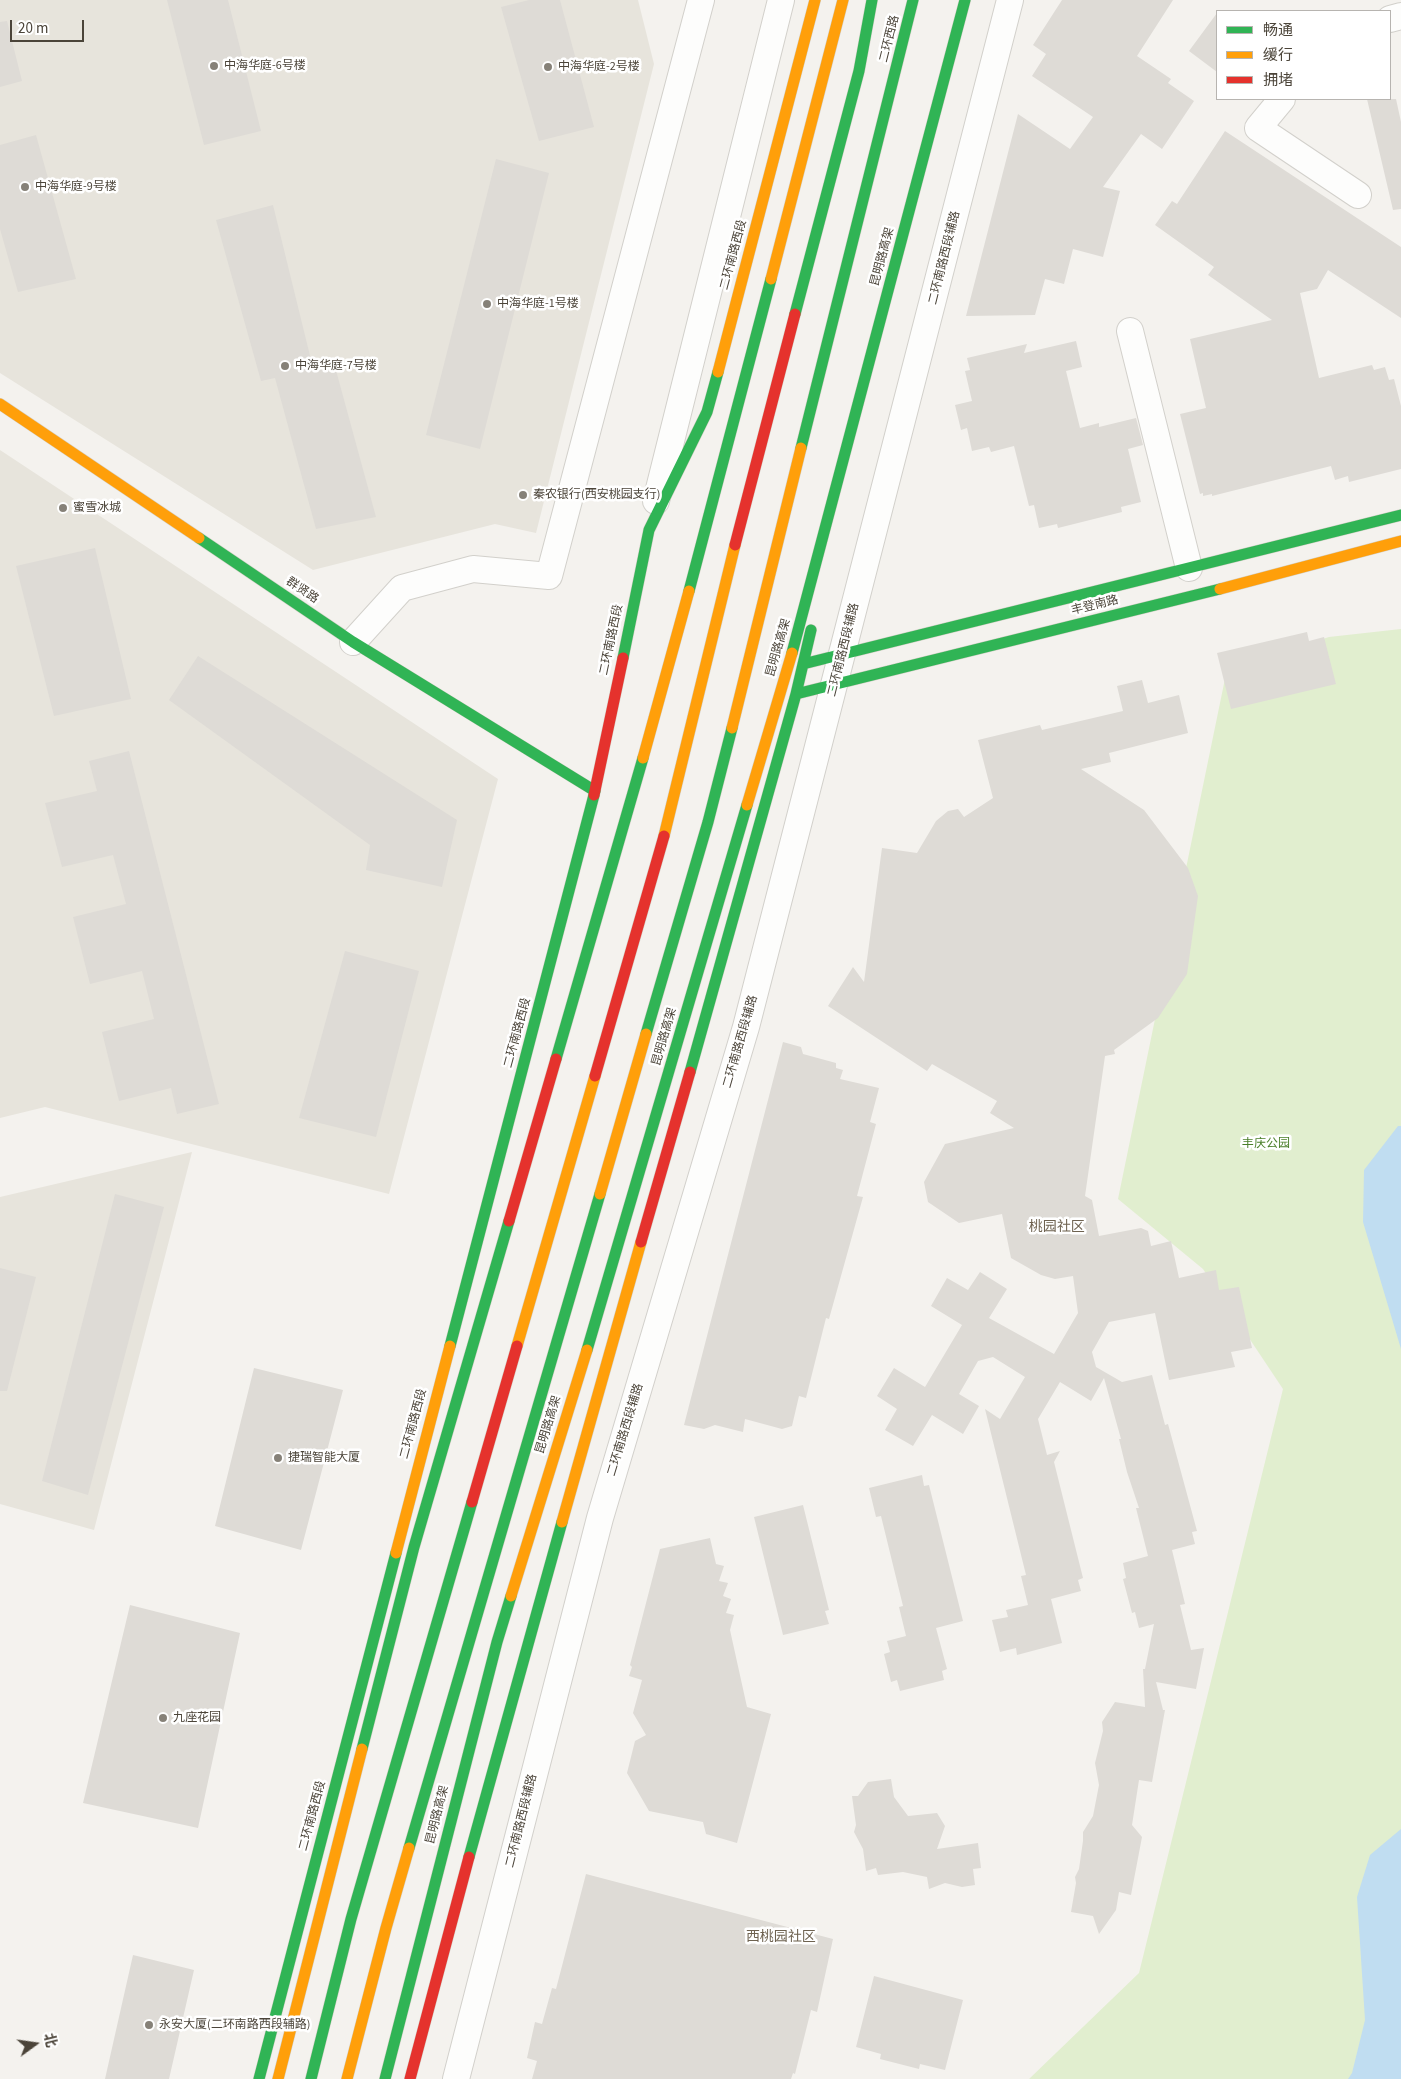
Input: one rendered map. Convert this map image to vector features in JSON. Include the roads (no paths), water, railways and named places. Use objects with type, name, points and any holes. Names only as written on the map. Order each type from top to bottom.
[{"type":"main road","name":"二环南路西段","points":[[259,2079],[464,1284],[527,1054],[594,791],[649,530],[708,412],[816,0]]},
{"type":"main road","points":[[278,2079],[414,1547],[608,882],[699,556],[808,129],[843,0]]},
{"type":"main road","name":"二环西路","points":[[311,2079],[351,1919],[672,809],[737,537],[859,71],[872,0]]},
{"type":"main road","name":"二环西路","points":[[346,2079],[386,1928],[708,822],[914,0]]},
{"type":"main road","name":"昆明路高架","points":[[385,2079],[497,1642],[621,1238],[800,625],[964,0]]},
{"type":"main road","points":[[822,587],[970,0]]},
{"type":"main road","points":[[808,129],[824,28]]},
{"type":"main road","name":"群贤路","points":[[0,404],[354,642],[594,791]]},
{"type":"main road","name":"丰登南路","points":[[803,664],[1401,515]]},
{"type":"main road","name":"丰登南路","points":[[796,694],[1234,586],[1401,541]]},
{"type":"main road","points":[[410,2079],[503,1732],[689,1080],[796,694],[815,616]]},
{"type":"street","points":[[354,642],[402,588],[472,569],[549,576],[701,0]]},
{"type":"street","points":[[649,530],[781,0]]},
{"type":"street","name":"二环南路西段辅路","points":[[456,2079],[600,1518],[746,1027],[836,684],[1010,0]]},
{"type":"street","points":[[1281,100],[1258,128],[1358,195]]},
{"type":"street","points":[[1130,331],[1189,568]]},
{"type":"water","points":[[1398,1126],[1401,1126],[1401,1349],[1363,1222],[1364,1170]]},
{"type":"water","points":[[1401,1829],[1401,2079],[1348,2079],[1352,2073],[1365,2020],[1357,1897],[1370,1855]]},
{"type":"place","name":"中海华庭-6号楼","points":[[214,66]]},
{"type":"place","name":"中海华庭-2号楼","points":[[548,67]]},
{"type":"place","name":"中海华庭-9号楼","points":[[25,187]]},
{"type":"place","name":"中海华庭-1号楼","points":[[487,304]]},
{"type":"place","name":"中海华庭-7号楼","points":[[285,366]]},
{"type":"place","name":"秦农银行(西安桃园支行)","points":[[523,495]]},
{"type":"place","name":"蜜雪冰城","points":[[63,508]]},
{"type":"place","name":"捷瑞智能大厦","points":[[278,1458]]},
{"type":"place","name":"九座花园","points":[[163,1718]]},
{"type":"place","name":"永安大厦(二环南路西段辅路)","points":[[149,2025]]},
{"type":"district","name":"桃园社区","points":[[1057,1228]]},
{"type":"district","name":"西桃园社区","points":[[781,1938]]},
{"type":"park label","name":"丰庆公园","points":[[1266,1144]]}]
